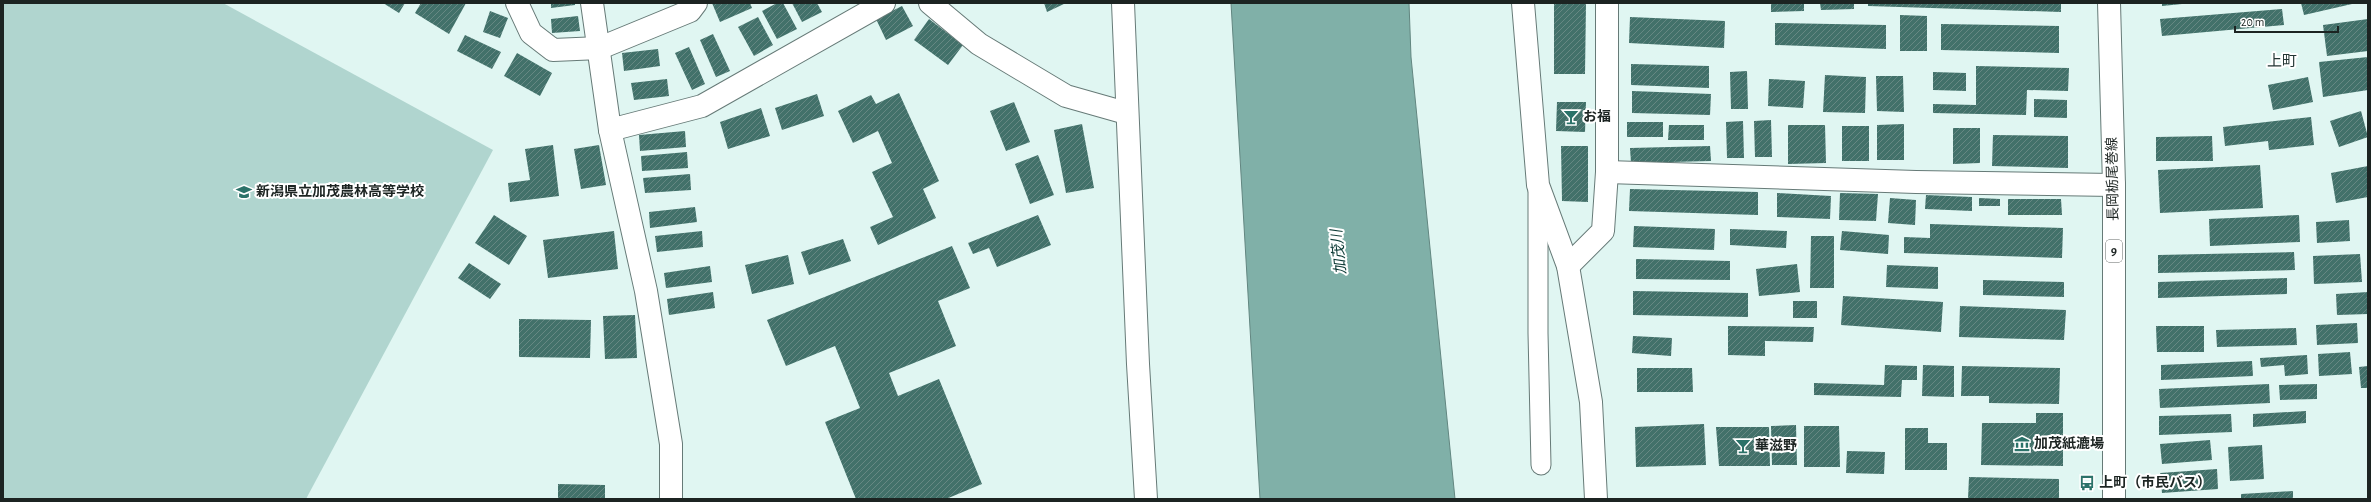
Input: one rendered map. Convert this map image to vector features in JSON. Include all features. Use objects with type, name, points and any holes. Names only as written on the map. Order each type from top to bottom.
[{"type":"street","points":[[517,3],[531,33],[553,50],[600,48],[690,11],[696,3]]},
{"type":"street","points":[[592,3],[600,48],[610,130],[646,291],[671,444],[671,499]]},
{"type":"street","points":[[610,130],[702,106],[884,3]]},
{"type":"street","points":[[930,3],[979,44],[1066,96],[1126,113]]},
{"type":"street","points":[[1122,3],[1126,113],[1146,499]]},
{"type":"street","points":[[1523,3],[1538,185],[1568,266],[1591,402],[1596,499]]},
{"type":"street","points":[[1568,266],[1603,231],[1607,172],[1607,3]]},
{"type":"street","name":"長岡栃尾巻線","points":[[2109,3],[2114,185],[2114,499]]},
{"type":"street","points":[[1607,172],[1908,182],[2114,185]]},
{"type":"lane","points":[[1538,185],[1538,333],[1541,465]]},
{"type":"shaded area","name":"新潟県立加茂農林高等学校","points":[[3,3],[223,3],[493,150],[306,499],[3,499]]},
{"type":"water","name":"加茂川","points":[[1231,3],[1409,3],[1411,57],[1455,499],[1260,499]]},
{"type":"building","points":[[383,3],[405,3],[399,13]]},
{"type":"building","points":[[421,3],[466,3],[449,34],[415,13]]},
{"type":"building","points":[[551,3],[575,3],[575,5],[551,8]]},
{"type":"building","points":[[712,3],[750,3],[752,8],[720,22]]},
{"type":"building","points":[[777,3],[783,3],[797,29],[777,39],[762,11]]},
{"type":"building","points":[[792,3],[817,3],[822,12],[802,22]]},
{"type":"building","points":[[1044,3],[1066,3],[1047,12]]},
{"type":"building","points":[[1554,3],[1586,3],[1585,74],[1554,74]]},
{"type":"building","points":[[1771,3],[1804,3],[1804,11],[1771,12]]},
{"type":"building","points":[[1820,3],[1854,3],[1854,9],[1821,10]]},
{"type":"building","points":[[1868,3],[2061,3],[2061,12],[1868,6]]},
{"type":"building","points":[[2162,3],[2182,3],[2182,4],[2162,6]]},
{"type":"building","points":[[2301,3],[2352,3],[2352,4],[2304,15]]},
{"type":"building","points":[[902,6],[913,26],[886,40],[876,19]]},
{"type":"building","points":[[2282,9],[2284,25],[2162,36],[2160,19]]},
{"type":"building","points":[[490,11],[508,18],[500,38],[483,32]]},
{"type":"building","points":[[1900,15],[1927,16],[1927,51],[1900,51]]},
{"type":"building","points":[[578,16],[580,31],[552,33],[551,19]]},
{"type":"building","points":[[758,17],[773,45],[754,56],[738,27]]},
{"type":"building","points":[[1630,17],[1725,21],[1724,48],[1629,43]]},
{"type":"building","points":[[929,19],[963,45],[948,65],[914,40]]},
{"type":"building","points":[[2368,19],[2368,51],[2327,56],[2323,25]]},
{"type":"building","points":[[1775,23],[1886,25],[1886,49],[1775,45]]},
{"type":"building","points":[[1941,24],[2059,26],[2059,53],[1941,50]]},
{"type":"building","points":[[713,34],[730,71],[716,77],[700,40]]},
{"type":"building","points":[[465,35],[501,52],[492,69],[457,51]]},
{"type":"building","points":[[689,47],[705,84],[692,90],[675,53]]},
{"type":"building","points":[[658,49],[660,66],[624,71],[622,53]]},
{"type":"building","points":[[517,53],[552,73],[540,96],[504,76]]},
{"type":"building","points":[[2368,57],[2368,90],[2323,97],[2319,62]]},
{"type":"building","points":[[1631,64],[1709,66],[1709,88],[1631,85]]},
{"type":"building","points":[[1976,66],[2069,68],[2068,91],[2027,90],[2026,115],[1933,113],[1933,104],[1976,105]]},
{"type":"building","points":[[1747,71],[1748,109],[1731,109],[1730,72]]},
{"type":"building","points":[[1933,72],[1966,73],[1966,91],[1933,90]]},
{"type":"building","points":[[1825,75],[1866,77],[1865,113],[1823,112]]},
{"type":"building","points":[[1876,76],[1903,76],[1904,112],[1877,111]]},
{"type":"building","points":[[2308,77],[2313,102],[2273,110],[2268,85]]},
{"type":"building","points":[[667,79],[669,96],[634,100],[631,83]]},
{"type":"building","points":[[1769,79],[1805,81],[1803,108],[1768,106]]},
{"type":"building","points":[[1632,91],[1711,94],[1710,115],[1632,113]]},
{"type":"building","points":[[899,93],[939,181],[923,189],[936,218],[878,245],[870,227],[893,217],[872,172],[892,163],[878,131],[853,143],[838,111],[871,95],[876,104]]},
{"type":"building","points":[[817,94],[824,116],[782,130],[775,108]]},
{"type":"building","points":[[2034,99],[2067,100],[2067,118],[2034,117]]},
{"type":"building","points":[[1014,102],[1030,142],[1006,151],[990,111]]},
{"type":"building","name":"お福","points":[[1557,102],[1586,102],[1585,132],[1556,131]]},
{"type":"building","points":[[761,108],[770,136],[728,149],[720,122]]},
{"type":"building","points":[[2361,111],[2368,137],[2339,147],[2330,121]]},
{"type":"building","points":[[2311,117],[2314,145],[2269,150],[2268,141],[2225,146],[2223,127]]},
{"type":"building","points":[[1771,120],[1772,157],[1755,157],[1754,121]]},
{"type":"building","points":[[1743,121],[1744,158],[1727,158],[1726,122]]},
{"type":"building","points":[[1627,122],[1663,122],[1663,137],[1627,137]]},
{"type":"building","points":[[1082,124],[1094,188],[1066,193],[1054,130]]},
{"type":"building","points":[[1904,124],[1904,160],[1877,160],[1877,125]]},
{"type":"building","points":[[1669,125],[1704,125],[1704,140],[1668,140]]},
{"type":"building","points":[[1788,125],[1825,125],[1826,163],[1788,164]]},
{"type":"building","points":[[1842,126],[1869,126],[1869,161],[1842,161]]},
{"type":"building","points":[[1953,128],[1980,128],[1980,163],[1953,164]]},
{"type":"building","points":[[685,131],[686,147],[640,151],[639,135]]},
{"type":"building","points":[[1993,135],[2068,136],[2068,168],[1992,166]]},
{"type":"building","points":[[2212,136],[2213,161],[2156,161],[2156,137]]},
{"type":"building","points":[[553,145],[559,196],[510,202],[508,183],[530,180],[525,149]]},
{"type":"building","points":[[599,145],[606,185],[581,189],[574,149]]},
{"type":"building","points":[[1561,146],[1588,146],[1588,202],[1562,201]]},
{"type":"building","points":[[1710,146],[1711,161],[1631,163],[1630,148]]},
{"type":"building","points":[[687,152],[688,168],[642,171],[641,156]]},
{"type":"building","points":[[1038,155],[1054,195],[1030,204],[1015,164]]},
{"type":"building","points":[[2260,165],[2263,208],[2160,213],[2158,170]]},
{"type":"building","points":[[2368,166],[2368,197],[2336,203],[2331,173]]},
{"type":"building","points":[[690,174],[691,190],[645,193],[643,178]]},
{"type":"building","points":[[1630,189],[1758,192],[1758,215],[1629,211]]},
{"type":"building","points":[[1777,193],[1831,196],[1830,219],[1777,217]]},
{"type":"building","points":[[1840,193],[1878,194],[1876,221],[1839,220]]},
{"type":"building","points":[[1926,195],[1972,197],[1972,211],[1925,209]]},
{"type":"building","points":[[1890,198],[1916,200],[1915,225],[1888,223]]},
{"type":"building","points":[[1979,198],[2000,199],[2000,206],[1979,206]]},
{"type":"building","points":[[2008,199],[2061,199],[2062,215],[2008,215]]},
{"type":"building","points":[[695,207],[697,222],[650,228],[649,212]]},
{"type":"building","points":[[494,215],[527,236],[509,265],[475,243]]},
{"type":"building","points":[[1038,215],[1051,245],[997,267],[989,248],[973,254],[968,243]]},
{"type":"building","points":[[2299,215],[2300,242],[2210,246],[2209,219]]},
{"type":"building","points":[[2349,220],[2350,241],[2317,243],[2316,222]]},
{"type":"building","points":[[1930,224],[2063,228],[2062,258],[1904,253],[1904,237],[1930,238]]},
{"type":"building","points":[[1634,226],[1715,229],[1714,250],[1633,247]]},
{"type":"building","points":[[1730,229],[1787,231],[1786,248],[1730,245]]},
{"type":"building","points":[[614,231],[618,269],[548,278],[543,240]]},
{"type":"building","points":[[702,231],[703,247],[657,252],[655,236]]},
{"type":"building","points":[[1842,231],[1889,235],[1888,254],[1840,250]]},
{"type":"building","points":[[1811,236],[1834,236],[1834,288],[1810,288]]},
{"type":"building","points":[[843,239],[851,261],[809,275],[801,252]]},
{"type":"building","points":[[952,246],[970,288],[938,301],[956,346],[889,373],[898,396],[939,379],[982,484],[946,499],[856,499],[825,422],[860,408],[835,346],[786,366],[767,320]]},
{"type":"building","points":[[2294,252],[2295,270],[2158,273],[2158,255]]},
{"type":"building","points":[[2360,254],[2362,282],[2314,284],[2313,256]]},
{"type":"building","points":[[788,255],[794,284],[752,294],[745,265]]},
{"type":"building","points":[[1636,259],[1730,261],[1730,280],[1636,279]]},
{"type":"building","points":[[469,263],[501,284],[490,299],[458,278]]},
{"type":"building","points":[[1797,264],[1800,292],[1759,296],[1756,269]]},
{"type":"building","points":[[1887,265],[1938,267],[1938,289],[1886,287]]},
{"type":"building","points":[[710,266],[712,282],[666,288],[664,273]]},
{"type":"building","points":[[2287,278],[2287,294],[2158,298],[2158,282]]},
{"type":"building","points":[[1983,280],[2064,282],[2064,297],[1983,295]]},
{"type":"building","points":[[1633,291],[1748,293],[1748,317],[1633,315]]},
{"type":"building","points":[[713,292],[715,308],[669,315],[667,299]]},
{"type":"building","points":[[2368,292],[2368,314],[2337,315],[2336,294]]},
{"type":"building","points":[[1843,296],[1943,302],[1941,332],[1841,325]]},
{"type":"building","points":[[1793,301],[1817,301],[1817,318],[1793,318]]},
{"type":"building","points":[[1960,306],[2066,310],[2064,340],[1959,337]]},
{"type":"building","points":[[635,315],[637,358],[605,359],[603,316]]},
{"type":"building","points":[[519,319],[591,320],[590,358],[519,357]]},
{"type":"building","points":[[2357,323],[2358,343],[2317,345],[2316,325]]},
{"type":"building","points":[[1728,326],[1814,327],[1813,342],[1765,341],[1765,356],[1728,355]]},
{"type":"building","points":[[2156,326],[2204,326],[2204,352],[2157,352]]},
{"type":"building","points":[[2296,328],[2297,345],[2217,347],[2216,330]]},
{"type":"building","points":[[1633,336],[1672,338],[1671,356],[1632,353]]},
{"type":"building","points":[[2350,352],[2352,374],[2319,376],[2318,354]]},
{"type":"building","points":[[2307,355],[2308,374],[2285,376],[2284,365],[2261,367],[2260,358]]},
{"type":"building","points":[[2252,361],[2253,376],[2161,380],[2161,365]]},
{"type":"building","points":[[1885,365],[1917,366],[1917,380],[1902,380],[1901,397],[1814,395],[1814,383],[1884,385]]},
{"type":"building","points":[[1923,365],[1954,366],[1954,397],[1922,396]]},
{"type":"building","points":[[1962,366],[2060,368],[2059,404],[1989,403],[1989,396],[1961,396]]},
{"type":"building","points":[[2368,366],[2368,388],[2361,388],[2359,367]]},
{"type":"building","points":[[1637,368],[1692,368],[1693,392],[1637,392]]},
{"type":"building","points":[[2269,384],[2270,403],[2160,408],[2159,389]]},
{"type":"building","points":[[2317,384],[2317,399],[2280,400],[2279,385]]},
{"type":"building","points":[[2306,411],[2306,423],[2253,427],[2253,414]]},
{"type":"building","name":"加茂紙漉場","points":[[2036,413],[2063,413],[2063,466],[1981,465],[1982,423],[2036,423]]},
{"type":"building","points":[[2231,414],[2232,432],[2159,435],[2159,416]]},
{"type":"building","points":[[1704,424],[1706,465],[1636,467],[1635,427]]},
{"type":"building","points":[[1796,425],[1797,465],[1772,465],[1771,426]]},
{"type":"building","points":[[1804,426],[1839,426],[1840,467],[1804,467]]},
{"type":"building","name":"華滋野","points":[[1716,427],[1769,427],[1770,466],[1719,466]]},
{"type":"building","points":[[1905,428],[1928,428],[1928,443],[1947,443],[1947,470],[1905,470]]},
{"type":"building","points":[[2210,440],[2212,460],[2162,464],[2160,444]]},
{"type":"building","points":[[2262,445],[2264,479],[2230,481],[2228,447]]},
{"type":"building","points":[[1847,451],[1885,452],[1884,474],[1846,473]]},
{"type":"building","points":[[2217,469],[2218,489],[2162,493],[2160,473]]},
{"type":"building","points":[[1969,477],[2059,479],[2059,499],[1968,499]]},
{"type":"building","points":[[558,484],[605,485],[605,499],[558,499]]},
{"type":"building","points":[[2293,491],[2293,499],[2241,499],[2241,494]]},
{"type":"place","name":"お福","points":[[1571,117]]},
{"type":"place","name":"新潟県立加茂農林高等学校","points":[[244,192]]},
{"type":"place","name":"加茂紙漉場","points":[[2022,444]]},
{"type":"place","name":"華滋野","points":[[1743,446]]},
{"type":"place","name":"上町（市民バス）","points":[[2087,483]]},
{"type":"district","name":"上町","points":[[2282,61]]}]
